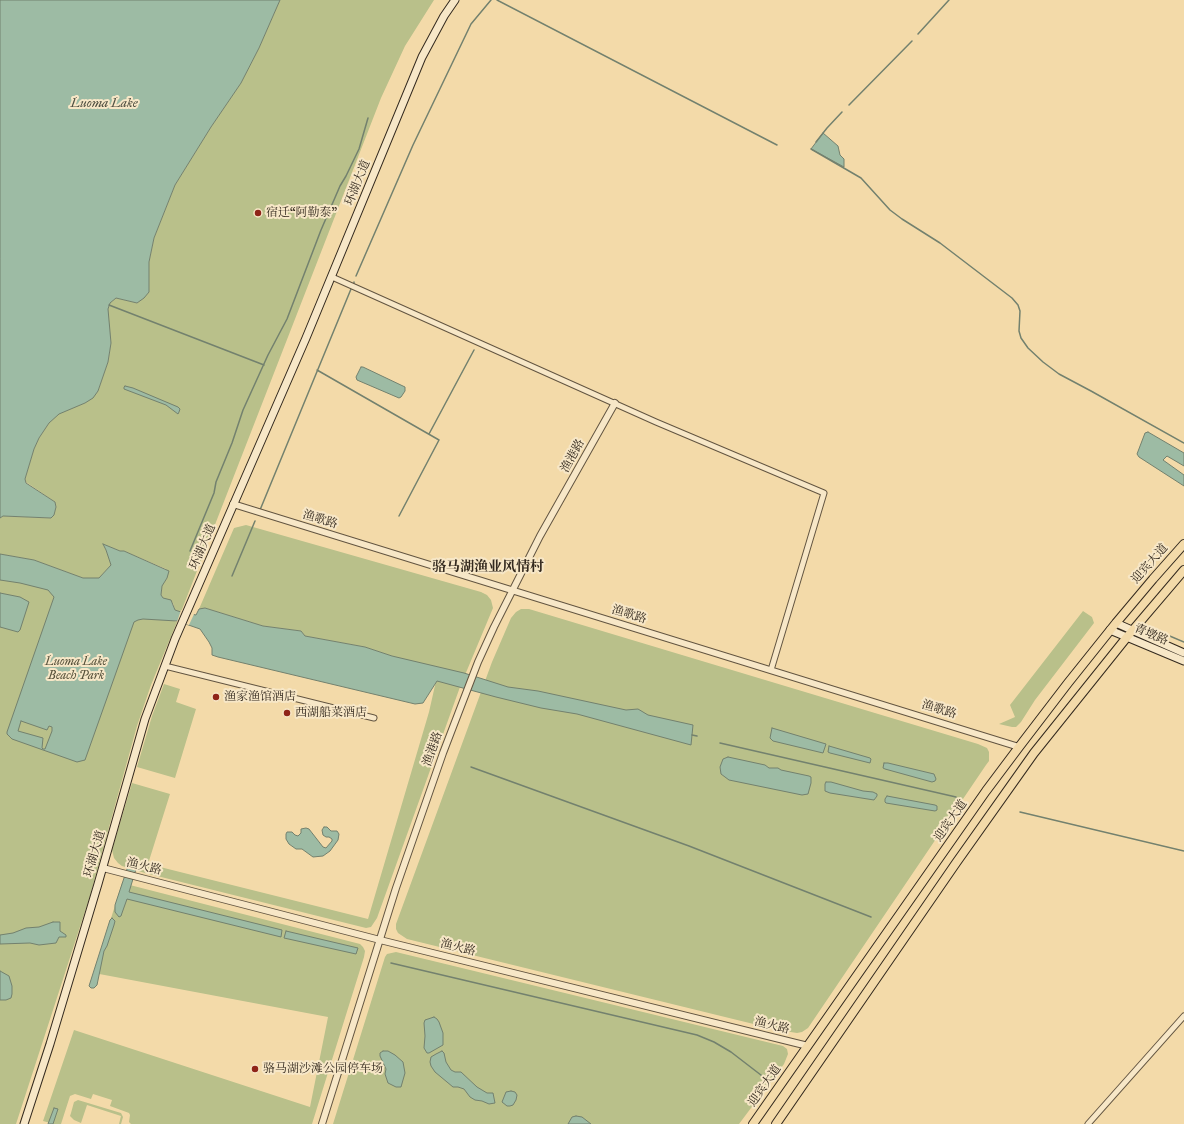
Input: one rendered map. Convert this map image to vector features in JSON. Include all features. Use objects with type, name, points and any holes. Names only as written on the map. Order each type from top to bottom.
[{"type":"highway","name":"迎宾大道","points":[[753,1124],[986,791],[1110,630],[1184,544]]},
{"type":"highway","points":[[776,1124],[1034,753],[1184,570]]},
{"type":"main road","name":"环湖大道","points":[[24,1124],[50,1044],[103,868],[145,719],[175,639],[332,277],[422,57],[444,16],[455,0]]},
{"type":"main road","name":"青墩路","points":[[1116,623],[1130,634],[1184,661]]},
{"type":"main road","name":"青墩路","points":[[1110,630],[1130,634],[1184,653]]},
{"type":"street","points":[[332,277],[615,404],[824,493],[771,670]]},
{"type":"street","name":"渔港路","points":[[322,1124],[396,888],[443,753],[478,662],[512,590],[540,536],[615,404]]},
{"type":"street","name":"渔歌路","points":[[233,504],[1019,747]]},
{"type":"street","points":[[165,666],[374,718]]},
{"type":"street","name":"渔火路","points":[[103,868],[380,940],[808,1046]]},
{"type":"street","points":[[1088,1124],[1184,1016]]},
{"type":"green space","points":[[280,0],[434,0],[405,46],[381,98],[181,612],[175,610],[173,603],[163,598],[161,595],[162,585],[167,578],[166,569],[124,551],[104,545],[111,565],[99,578],[83,578],[34,560],[0,554],[0,518],[3,516],[50,518],[54,515],[56,507],[55,502],[26,482],[25,479],[34,449],[49,423],[59,413],[85,403],[98,391],[108,362],[111,343],[107,309],[110,303],[116,298],[137,303],[149,292],[149,262],[154,238],[175,185],[211,127],[241,83],[259,48]]},
{"type":"green space","points":[[246,525],[481,592],[487,595],[491,600],[493,608],[460,687],[377,918],[371,927],[366,928],[145,873],[122,866],[114,858],[112,850],[132,783],[170,794],[148,864],[368,919],[429,712],[436,681],[392,656],[365,647],[305,636],[301,631],[263,626],[205,608],[199,609],[234,528]]},
{"type":"green space","name":"Luoma Lake Beach Park","points":[[0,566],[32,573],[177,622],[151,685],[137,726],[90,896],[16,1124],[0,1124]]},
{"type":"green space","points":[[521,609],[529,609],[978,744],[987,748],[989,752],[989,761],[808,1028],[797,1033],[778,1030],[407,939],[398,933],[396,924],[492,662],[511,618]]},
{"type":"green space","points":[[1083,611],[1092,617],[1094,623],[1035,700],[1021,722],[1016,727],[999,724],[1015,717],[1010,705]]},
{"type":"green space","points":[[164,684],[180,689],[176,702],[196,709],[175,778],[137,767],[152,716]]},
{"type":"green space","points":[[122,883],[360,944],[363,947],[365,951],[364,957],[312,1124],[131,1124],[129,1122],[129,1113],[110,1106],[112,1100],[93,1094],[91,1099],[75,1094],[70,1096],[61,1124],[43,1121],[74,1030],[310,1107],[328,1017],[94,973]]},
{"type":"green space","points":[[396,952],[783,1046],[787,1049],[788,1054],[784,1064],[739,1124],[333,1124],[385,957],[387,954]]},
{"type":"green space","points":[[78,1100],[121,1113],[123,1117],[121,1124],[119,1124],[121,1116],[87,1105],[81,1123],[74,1120],[70,1116],[74,1102]]},
{"type":"water","name":"Luoma Lake","points":[[0,0],[280,0],[259,48],[241,83],[211,127],[175,185],[154,238],[149,262],[149,292],[137,303],[116,298],[110,303],[108,309],[111,343],[108,362],[98,391],[93,398],[59,414],[49,423],[34,449],[25,479],[26,483],[55,502],[56,507],[54,515],[51,518],[3,516],[0,518]]},
{"type":"water","points":[[823,133],[838,146],[840,155],[844,159],[844,167],[811,149]]},
{"type":"water","points":[[361,367],[405,387],[405,391],[399,398],[357,380],[356,377]]},
{"type":"water","points":[[125,386],[178,407],[180,409],[178,414],[166,405],[124,389]]},
{"type":"water","points":[[1148,432],[1184,453],[1184,466],[1167,456],[1163,460],[1184,475],[1184,486],[1139,457],[1137,454],[1145,433]]},
{"type":"water","points":[[103,544],[120,551],[124,551],[169,571],[162,586],[161,595],[163,598],[171,600],[175,610],[181,612],[196,615],[199,609],[205,608],[263,626],[301,631],[305,636],[365,647],[392,656],[464,673],[508,687],[538,691],[626,710],[638,709],[648,715],[693,725],[691,745],[577,714],[541,708],[437,681],[423,703],[415,704],[218,657],[212,655],[212,648],[200,629],[177,621],[143,619],[134,622],[85,760],[77,762],[12,739],[7,732],[54,597],[48,590],[0,580],[0,554],[34,560],[83,578],[99,578],[111,565]],"holes":[[[21,721],[47,730],[49,726],[52,727],[52,731],[45,749],[42,748],[43,738],[18,731]]]},
{"type":"water","points":[[0,593],[20,597],[29,602],[18,632],[0,627]]},
{"type":"water","points":[[772,728],[826,744],[823,753],[773,741],[770,738]]},
{"type":"water","points":[[829,746],[870,758],[870,763],[830,753],[828,752]]},
{"type":"water","points":[[728,757],[765,765],[769,768],[778,768],[809,776],[811,777],[811,783],[808,794],[802,795],[729,780],[721,774],[720,767],[723,759]]},
{"type":"water","points":[[884,763],[934,774],[936,779],[932,782],[885,769],[883,768]]},
{"type":"water","points":[[826,782],[873,792],[877,794],[877,796],[874,800],[830,793],[825,791]]},
{"type":"water","points":[[887,796],[935,805],[937,806],[937,810],[935,811],[886,803],[885,799]]},
{"type":"water","points":[[324,827],[327,827],[331,831],[337,831],[339,834],[338,840],[330,851],[323,856],[313,857],[302,849],[296,849],[289,844],[286,839],[287,832],[292,832],[298,836],[301,833],[301,829],[306,828],[309,829],[323,847],[326,848],[332,839],[323,835],[322,830]]},
{"type":"water","points":[[133,861],[137,863],[137,866],[129,892],[282,930],[281,937],[127,899],[121,916],[119,917],[115,912],[115,905],[129,863]]},
{"type":"water","points":[[112,918],[115,921],[104,951],[97,985],[94,988],[91,988],[89,986],[110,920]]},
{"type":"water","points":[[53,922],[60,922],[60,931],[66,935],[66,937],[59,937],[56,943],[39,945],[30,943],[0,944],[0,935],[13,933],[26,928],[39,927]]},
{"type":"water","points":[[286,931],[358,948],[356,954],[284,938]]},
{"type":"water","points":[[0,971],[9,976],[12,986],[11,998],[6,1000],[0,1000]]},
{"type":"water","points":[[434,1017],[439,1022],[443,1033],[443,1045],[427,1053],[424,1048],[424,1023],[425,1020]]},
{"type":"water","points":[[383,1051],[388,1051],[403,1062],[405,1073],[401,1087],[396,1087],[388,1083],[385,1074],[386,1069],[380,1056],[380,1053]]},
{"type":"water","points":[[442,1051],[451,1070],[461,1072],[477,1087],[487,1093],[493,1093],[495,1103],[489,1104],[475,1100],[470,1097],[464,1089],[453,1087],[435,1072],[431,1066],[431,1057]]},
{"type":"water","points":[[506,1092],[515,1092],[517,1095],[516,1100],[513,1105],[507,1106],[502,1102]]},
{"type":"water","points":[[54,1108],[58,1109],[53,1124],[48,1124]]},
{"type":"water","points":[[572,1117],[582,1117],[591,1124],[568,1124]]},
{"type":"pier","points":[[181,610],[195,612],[189,625],[177,622]]},
{"type":"waterway","points":[[356,276],[413,145],[471,24],[491,0]]},
{"type":"waterway","points":[[497,0],[777,145]]},
{"type":"waterway","points":[[918,34],[949,0]]},
{"type":"waterway","points":[[849,105],[912,41]]},
{"type":"waterway","points":[[816,142],[842,112]]},
{"type":"waterway","points":[[190,551],[214,493],[216,482],[232,443],[243,410],[268,355],[287,319],[321,230],[340,186],[359,149],[368,118]]},
{"type":"waterway","points":[[811,149],[861,178],[890,210],[940,243],[1012,298],[1018,305],[1020,311],[1019,331],[1021,338],[1028,348],[1043,362],[1059,374],[1184,443]]},
{"type":"waterway","points":[[260,510],[351,289]]},
{"type":"waterway","points":[[109,305],[264,365]]},
{"type":"waterway","points":[[429,434],[474,350]]},
{"type":"waterway","points":[[317,370],[439,440],[399,516]]},
{"type":"waterway","points":[[232,576],[255,521]]},
{"type":"waterway","points":[[1165,634],[1184,642]]},
{"type":"waterway","points":[[692,735],[697,736]]},
{"type":"waterway","points":[[720,743],[956,797]]},
{"type":"waterway","points":[[471,767],[689,846],[871,917]]},
{"type":"waterway","points":[[1020,812],[1184,851]]},
{"type":"waterway","points":[[391,963],[697,1035],[714,1042],[731,1052],[770,1082]]},
{"type":"place","name":"宿迁“阿勒泰”","points":[[258,213]]},
{"type":"place","name":"渔家渔馆酒店","points":[[216,697]]},
{"type":"place","name":"西湖船菜酒店","points":[[287,713]]},
{"type":"place","name":"骆马湖沙滩公园停车场","points":[[255,1069]]},
{"type":"district","name":"骆马湖渔业风情村","points":[[488,568]]}]
